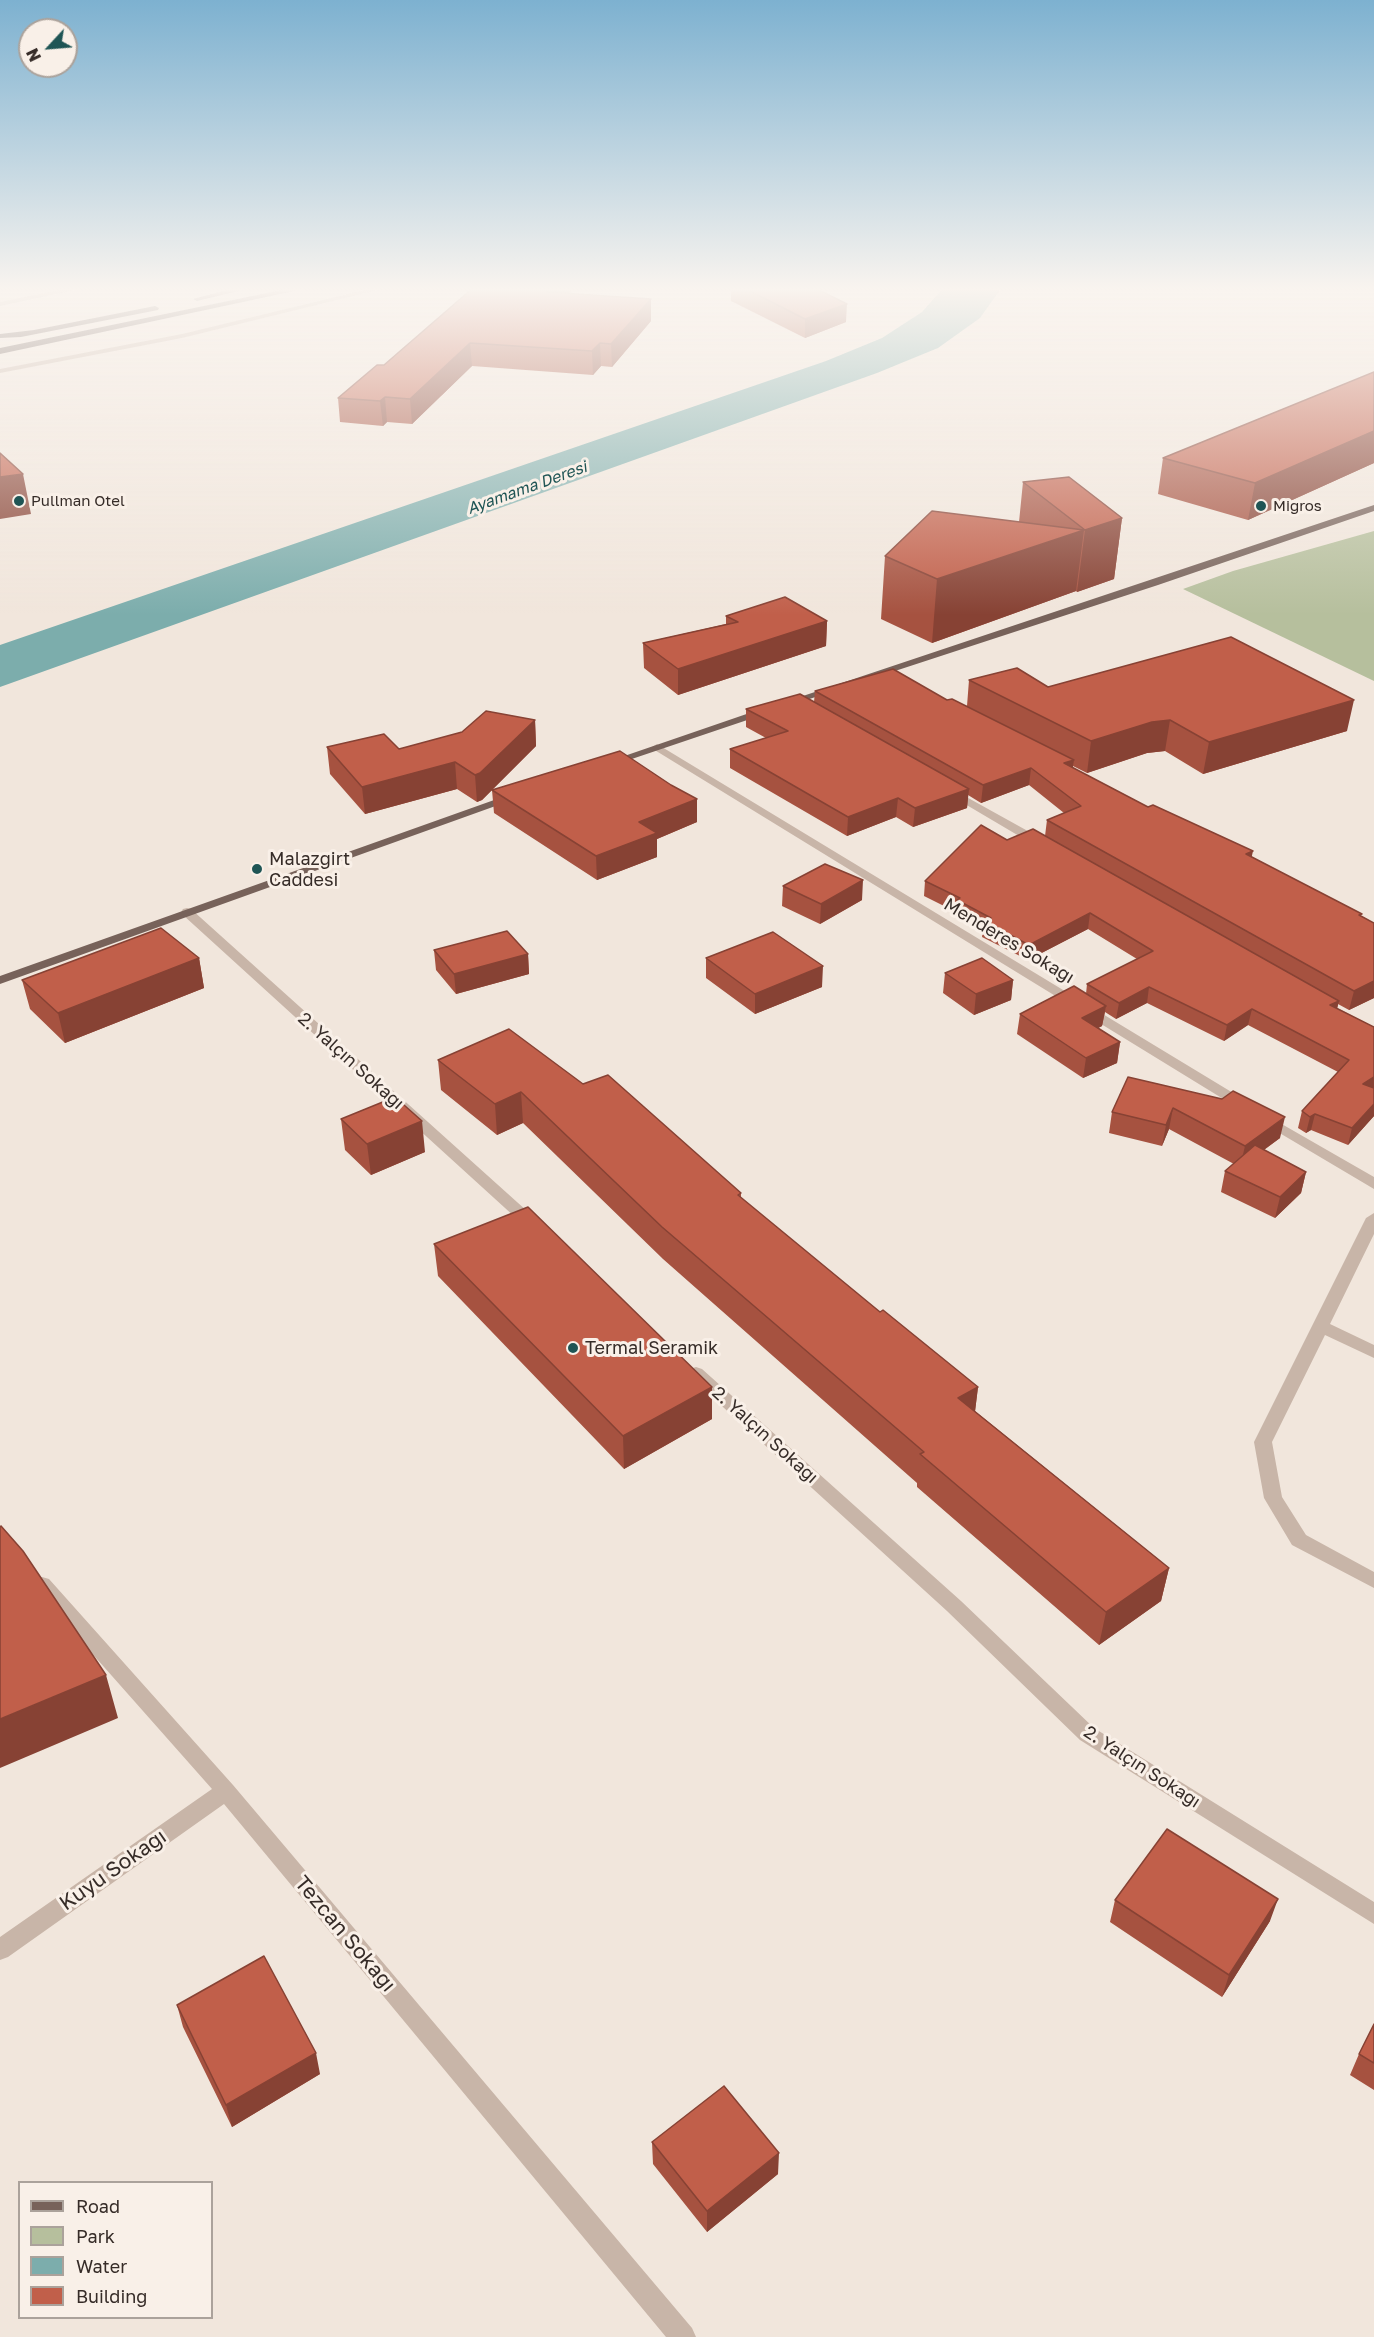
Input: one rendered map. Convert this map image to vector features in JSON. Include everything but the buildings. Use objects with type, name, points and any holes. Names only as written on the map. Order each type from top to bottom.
[{"type":"main road","points":[[601,766],[797,704],[878,672],[1155,584],[1374,508]]},
{"type":"main road","points":[[0,980],[523,793]]},
{"type":"street","points":[[878,672],[899,683]]},
{"type":"street","name":"Menderes Sokağı","points":[[657,747],[1374,1184]]},
{"type":"street","points":[[938,784],[1052,849]]},
{"type":"street","name":"2. Yalçın Sokağı","points":[[187,912],[548,1239]]},
{"type":"street","points":[[1373,1224],[1263,1442],[1273,1498],[1299,1540],[1374,1581]]},
{"type":"street","points":[[1321,1326],[1374,1352]]},
{"type":"street","name":"2. Yalçın Sokağı","points":[[681,1359],[954,1606],[1087,1734],[1374,1914]]},
{"type":"street","name":"Tezcan Sokağı","points":[[31,1572],[226,1791],[682,2337]]},
{"type":"street","name":"Kuyu Sokağı","points":[[0,1950],[226,1791]]},
{"type":"green space","points":[[1374,531],[1374,681],[1183,589],[1233,571]]},
{"type":"water","name":"Ayamama Deresi","points":[[724,396],[813,396],[0,687],[0,645]]},
{"type":"place","name":"Pullman Otel","points":[[19,501]]},
{"type":"place","name":"Migros","points":[[1261,506]]},
{"type":"place","name":"Malazgirt Caddesi","points":[[257,869]]},
{"type":"place","name":"Termal Seramik","points":[[573,1348]]}]
